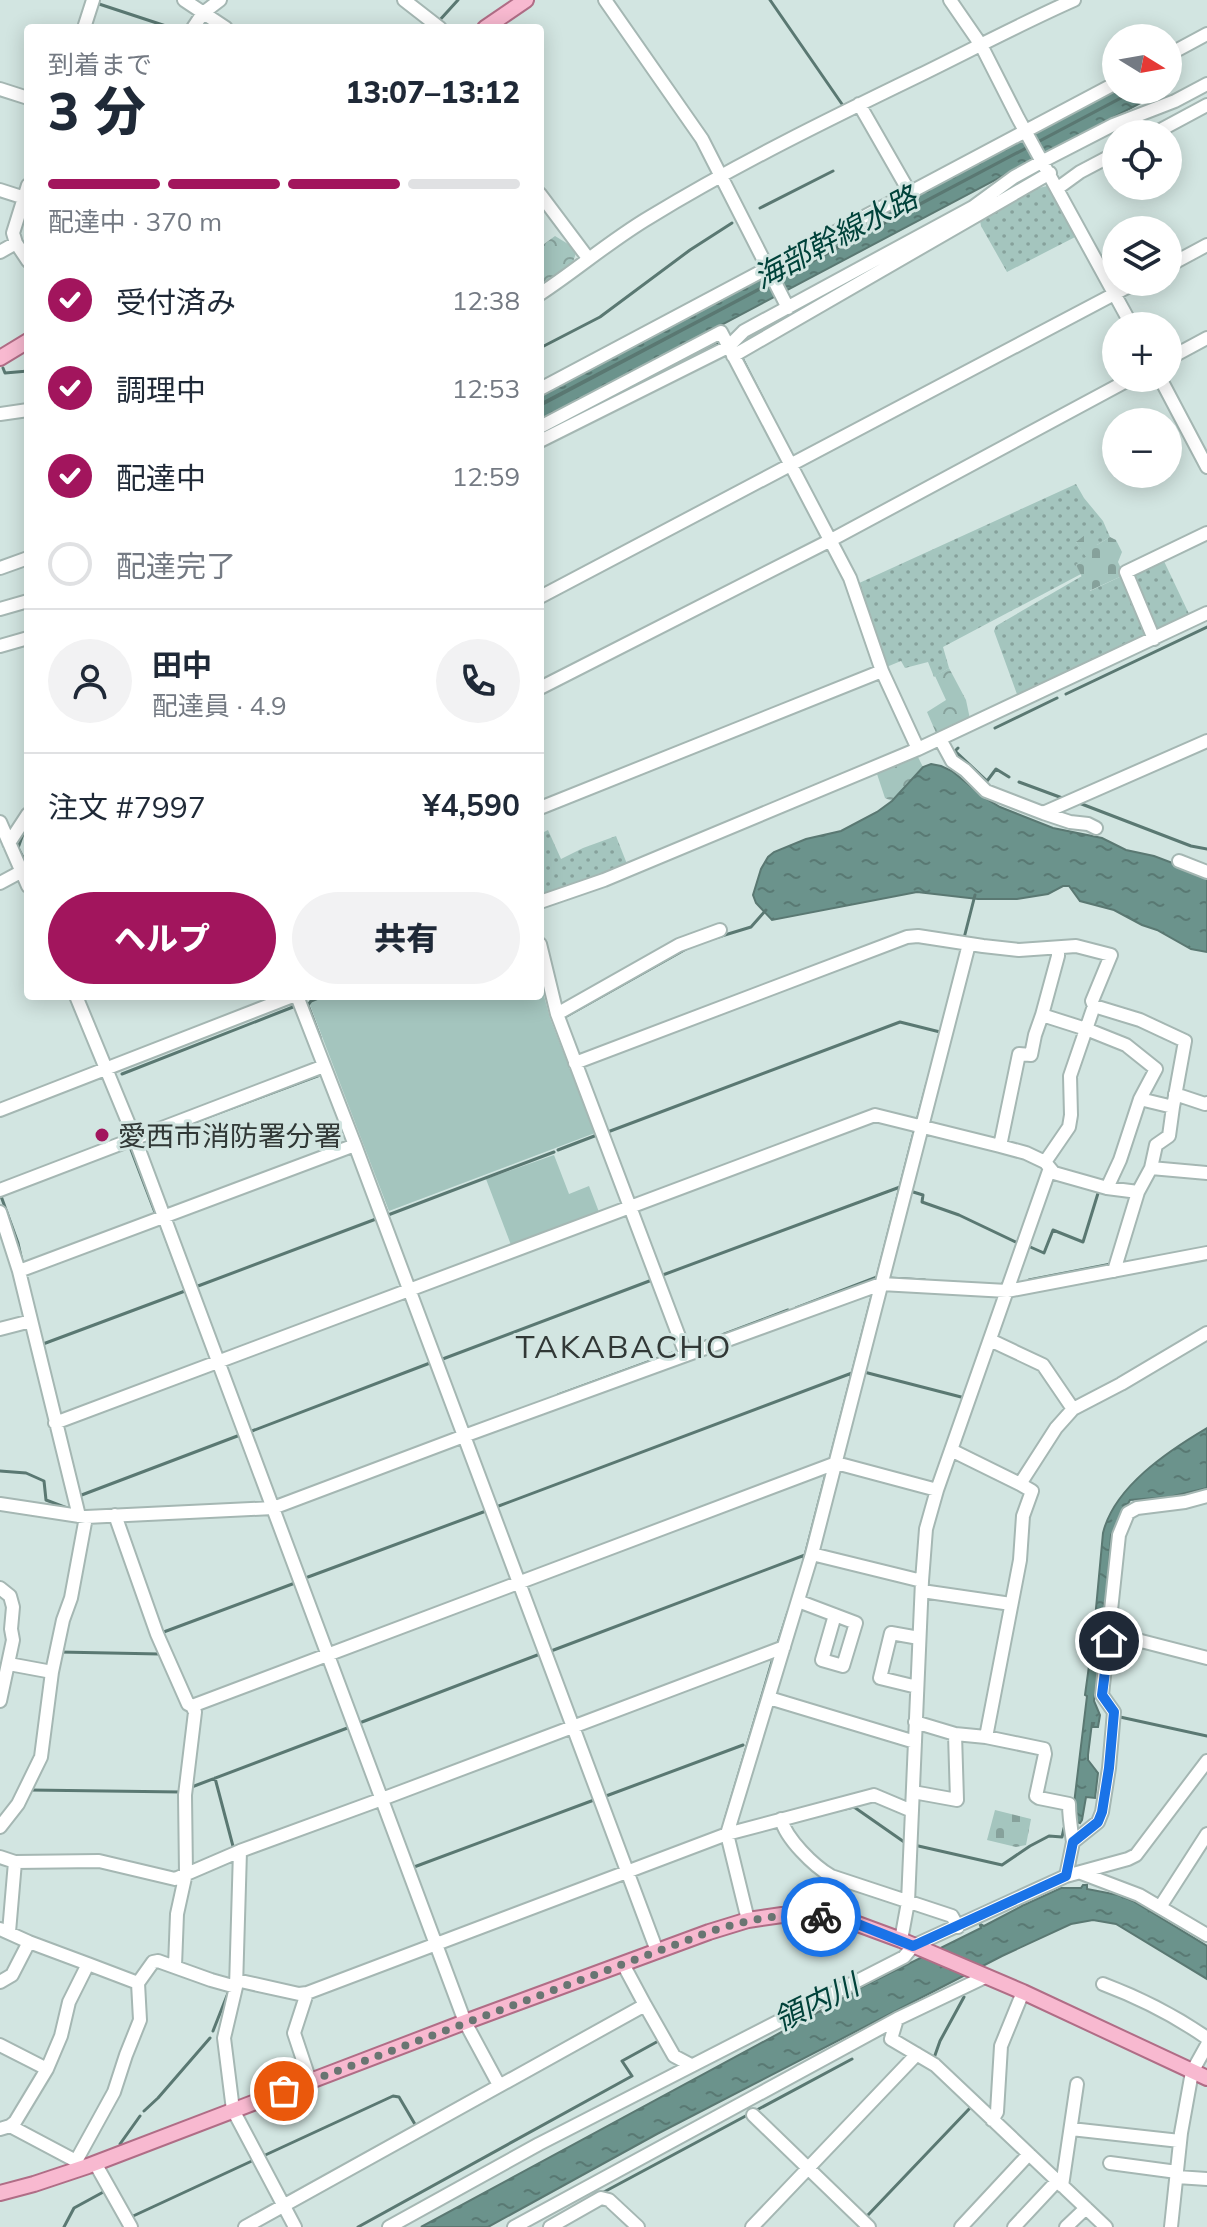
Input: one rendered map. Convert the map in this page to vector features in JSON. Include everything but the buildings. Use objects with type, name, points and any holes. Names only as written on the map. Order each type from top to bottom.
[{"type":"main road","points":[[491,24],[526,0]]},
{"type":"main road","points":[[0,358],[24,343]]},
{"type":"main road","points":[[0,2193],[34,2184],[77,2165],[95,2163],[657,1951],[748,1920],[782,1915],[817,1916],[855,1923],[1023,1992],[1207,2078]]},
{"type":"street","points":[[78,24],[86,0]]},
{"type":"street","points":[[85,24],[93,0]]},
{"type":"street","points":[[184,0],[220,24]]},
{"type":"street","points":[[196,24],[203,13],[220,0]]},
{"type":"street","points":[[404,0],[435,24]]},
{"type":"street","points":[[605,0],[702,139],[786,305]]},
{"type":"street","points":[[950,0],[981,45],[1102,271]]},
{"type":"street","points":[[544,291],[648,218],[721,175],[1074,0]]},
{"type":"street","points":[[1182,47],[1207,34]]},
{"type":"street","points":[[544,439],[730,352],[1113,125],[1175,101],[1207,84]]},
{"type":"street","points":[[0,89],[24,97]]},
{"type":"street","points":[[544,387],[1102,91]]},
{"type":"street","points":[[859,104],[910,193]]},
{"type":"street","points":[[1179,120],[1207,105]]},
{"type":"street","points":[[1058,188],[1102,160]]},
{"type":"street","points":[[730,352],[744,331],[786,305],[973,207],[1014,177],[1044,164]]},
{"type":"street","points":[[0,190],[24,194]]},
{"type":"street","points":[[544,198],[588,258]]},
{"type":"street","points":[[24,202],[13,233],[24,255]]},
{"type":"street","points":[[0,252],[16,243]]},
{"type":"street","points":[[1182,258],[1207,245]]},
{"type":"street","points":[[544,595],[1110,296]]},
{"type":"street","points":[[544,425],[721,332],[850,578],[882,671],[918,749]]},
{"type":"street","points":[[1182,351],[1207,338]]},
{"type":"street","points":[[544,686],[831,540],[1106,392]]},
{"type":"street","points":[[1167,392],[1207,467]]},
{"type":"street","points":[[0,414],[24,411]]},
{"type":"street","points":[[1154,639],[1126,572],[1207,533]]},
{"type":"street","points":[[0,568],[24,559]]},
{"type":"street","points":[[0,609],[24,602]]},
{"type":"street","points":[[544,901],[604,880],[918,749],[1207,613]]},
{"type":"street","points":[[0,646],[24,639]]},
{"type":"street","points":[[544,806],[882,671]]},
{"type":"street","points":[[940,739],[952,761],[986,791],[1043,813],[1096,828]]},
{"type":"street","points":[[1043,813],[1207,741]]},
{"type":"street","points":[[9,843],[24,820]]},
{"type":"street","points":[[0,822],[24,868]]},
{"type":"street","points":[[1179,861],[1207,872]]},
{"type":"street","points":[[0,883],[24,871]]},
{"type":"street","points":[[557,1014],[679,945],[720,930]]},
{"type":"street","points":[[575,1063],[907,937],[1019,950],[1076,946],[1111,955],[1092,1001],[1094,1006],[1070,1076],[1069,1127],[1048,1165],[926,1529],[908,1902],[912,1945]]},
{"type":"street","points":[[748,1920],[727,1834],[812,1554],[969,944]]},
{"type":"street","points":[[1000,1146],[1019,1054],[1031,1055],[1058,949]]},
{"type":"street","points":[[544,960],[557,1014],[686,1355]]},
{"type":"street","points":[[78,1000],[135,1139],[465,2022],[499,2085]]},
{"type":"street","points":[[0,1110],[285,1000]]},
{"type":"street","points":[[297,1000],[355,1145],[657,1951]]},
{"type":"street","points":[[1094,1006],[1140,1020],[1185,1041],[1169,1136],[1156,1145],[1151,1168],[1138,1192],[1114,1271]]},
{"type":"street","points":[[1042,1015],[1126,1045],[1156,1069],[1140,1099],[1120,1160],[1107,1188]]},
{"type":"street","points":[[0,1190],[324,1066]]},
{"type":"street","points":[[1140,1099],[1207,1103]]},
{"type":"street","points":[[55,1423],[875,1115],[1026,1153],[1048,1165],[1054,1173],[1107,1188],[1138,1192]]},
{"type":"street","points":[[19,1271],[355,1145]]},
{"type":"street","points":[[1151,1168],[1207,1173]]},
{"type":"street","points":[[0,1212],[19,1271],[55,1423],[82,1516],[71,1598],[52,1672],[41,1757],[18,1804],[0,1827]]},
{"type":"street","points":[[0,1504],[82,1516],[273,1508],[881,1284],[1007,1291],[1207,1253]]},
{"type":"street","points":[[0,1329],[31,1321]]},
{"type":"street","points":[[1020,1484],[1056,1428],[1073,1409],[1207,1333]]},
{"type":"street","points":[[990,1340],[1043,1365],[1073,1409]]},
{"type":"street","points":[[951,1450],[1032,1491],[1023,1516],[1020,1560],[986,1737]]},
{"type":"street","points":[[192,1706],[836,1463],[937,1490]]},
{"type":"street","points":[[1073,1842],[1098,1822],[1109,1768],[1114,1712],[1102,1695],[1119,1535],[1128,1513],[1137,1508],[1207,1496]]},
{"type":"street","points":[[115,1515],[157,1634],[188,1704],[195,1712],[185,1795],[186,1873],[177,1914],[175,1966]]},
{"type":"street","points":[[812,1554],[922,1586],[1011,1604]]},
{"type":"street","points":[[0,1588],[10,1596],[13,1607],[13,1640],[0,1701]]},
{"type":"street","points":[[798,1601],[835,1615]]},
{"type":"street","points":[[917,1687],[880,1678],[891,1633],[919,1638]]},
{"type":"street","points":[[1110,1633],[1207,1658]]},
{"type":"street","points":[[0,1857],[15,1862],[99,1861],[175,1879],[240,1851],[784,1647]]},
{"type":"street","points":[[9,1664],[52,1672]]},
{"type":"street","points":[[769,1698],[915,1742]]},
{"type":"street","points":[[915,1722],[955,1734],[1044,1749],[1036,1796],[1069,1804],[1073,1842],[1066,1876]]},
{"type":"street","points":[[913,1792],[957,1800],[955,1734]]},
{"type":"street","points":[[389,2227],[539,2144],[904,1957],[912,1945],[1066,1876],[1136,1855],[1201,1782],[1207,1761]]},
{"type":"street","points":[[5,2127],[77,2165],[114,2092],[140,2020],[138,1983],[153,1962],[175,1966],[211,1980],[307,1993],[727,1834],[874,1795],[912,1811]]},
{"type":"street","points":[[781,1819],[784,1828],[831,1876],[952,1916],[958,1927]]},
{"type":"street","points":[[1160,1907],[1207,1834]]},
{"type":"street","points":[[240,1851],[236,1983],[224,2038],[233,2110],[295,2227]]},
{"type":"street","points":[[15,1862],[5,1930],[138,1983]]},
{"type":"street","points":[[1081,1873],[1139,1895],[1207,1935]]},
{"type":"street","points":[[0,1982],[12,1975],[29,1942]]},
{"type":"street","points":[[5,2127],[15,2122],[47,2069],[61,2036],[69,2002],[88,1964]]},
{"type":"street","points":[[623,1964],[674,2056],[691,2065]]},
{"type":"street","points":[[514,2227],[983,1975]]},
{"type":"street","points":[[1103,1984],[1180,2019],[1207,2038]]},
{"type":"street","points":[[992,2120],[997,2112],[1001,2046],[1023,1992]]},
{"type":"street","points":[[307,1993],[294,2033],[310,2081]]},
{"type":"street","points":[[245,2227],[645,2005]]},
{"type":"street","points":[[897,2019],[891,2039],[935,2065],[1106,2227]]},
{"type":"street","points":[[0,2045],[47,2069]]},
{"type":"street","points":[[1171,2227],[1180,2141],[1192,2072],[1207,2045]]},
{"type":"street","points":[[752,2227],[917,2054]]},
{"type":"street","points":[[1014,2227],[1060,2183],[1077,2084]]},
{"type":"street","points":[[753,2115],[869,2227]]},
{"type":"street","points":[[1071,2129],[1180,2141]]},
{"type":"street","points":[[961,2227],[1029,2154]]},
{"type":"street","points":[[95,2163],[131,2227]]},
{"type":"street","points":[[1110,2163],[1207,2179]]},
{"type":"street","points":[[550,2227],[601,2198],[609,2200],[638,2227]]},
{"type":"street","points":[[1066,2227],[1086,2208]]},
{"type":"green space","points":[[1047,186],[1061,202],[1079,235],[1007,272],[981,226],[979,215],[1022,192]]},
{"type":"green space","points":[[555,236],[573,247],[576,253],[573,262],[544,284],[544,244]]},
{"type":"green space","points":[[1076,484],[1103,521],[1110,537],[1097,545],[1076,542],[1087,557],[1076,565],[1081,574],[943,647],[949,668],[934,677],[928,662],[905,668],[901,661],[884,668],[857,584]]},
{"type":"green space","points":[[1089,532],[1097,545],[1110,537],[1116,540],[1122,552],[1118,562],[1124,575],[1089,591],[1076,565],[1086,557],[1076,542]]},
{"type":"green space","points":[[1162,557],[1190,616],[1156,633],[1132,571]]},
{"type":"green space","points":[[1124,575],[1149,633],[1147,639],[1018,697],[994,631],[996,626],[1082,576],[1090,591]]},
{"type":"green space","points":[[949,668],[966,700],[970,719],[937,735],[927,712],[946,700],[935,676]]},
{"type":"green space","points":[[916,753],[923,767],[892,801],[885,798],[878,770]]},
{"type":"green space","points":[[548,830],[561,859],[616,836],[627,864],[544,896],[544,832]]},
{"type":"green space","points":[[544,996],[595,1133],[389,1211],[311,1002],[544,1000]]},
{"type":"green space","points":[[554,1155],[569,1194],[589,1186],[599,1212],[511,1245],[486,1179]]},
{"type":"green space","points":[[995,1810],[1031,1819],[1026,1845],[1016,1847],[987,1840]]},
{"type":"water","points":[[1102,95],[1102,104],[1108,104],[544,402],[544,392]]},
{"type":"water","points":[[1111,104],[1139,104],[1108,120],[1102,120],[1102,123],[544,419],[544,404]]},
{"type":"water","points":[[931,764],[952,771],[1000,807],[1053,828],[1102,838],[1126,850],[1154,856],[1207,876],[1207,952],[1191,949],[1114,910],[1080,901],[1069,886],[1048,894],[1017,899],[978,899],[917,892],[772,920],[756,903],[753,895],[761,869],[774,852],[806,839],[841,831],[877,812],[892,801],[923,767]]},
{"type":"water","points":[[1207,1428],[1207,1488],[1169,1497],[1130,1500],[1111,1535],[1094,1701],[1100,1715],[1098,1727],[1093,1727],[1092,1723],[1088,1755],[1088,1760],[1098,1773],[1095,1798],[1086,1797],[1082,1820],[1076,1822],[1073,1812],[1103,1533],[1118,1500],[1130,1486],[1160,1459]]},
{"type":"water","points":[[1087,1885],[1087,1889],[1133,1901],[1207,1946],[1207,1979],[1116,1924],[1093,1920],[1071,1924],[1002,1956],[657,2134],[488,2227],[421,2227],[824,2009],[856,1991],[856,1986],[858,1989],[981,1928],[979,1923],[984,1926],[1022,1906],[1020,1901],[1024,1905],[1061,1888],[1081,1888]]},
{"type":"waterway","points":[[438,22],[458,0]]},
{"type":"waterway","points":[[770,0],[844,107]]},
{"type":"waterway","points":[[96,3],[160,24]]},
{"type":"waterway","points":[[760,208],[833,171]]},
{"type":"waterway","points":[[544,346],[600,317],[732,223]]},
{"type":"waterway","points":[[668,370],[718,344]]},
{"type":"waterway","points":[[742,358],[764,401]]},
{"type":"waterway","points":[[3,368],[5,373],[24,371]]},
{"type":"waterway","points":[[1066,694],[1207,627]]},
{"type":"waterway","points":[[995,728],[1057,698]]},
{"type":"waterway","points":[[958,748],[955,751],[987,781],[996,769],[1009,777]]},
{"type":"waterway","points":[[1019,782],[1065,799]]},
{"type":"waterway","points":[[1079,803],[1191,846],[1207,849]]},
{"type":"waterway","points":[[23,834],[18,848],[24,859]]},
{"type":"waterway","points":[[964,938],[975,895]]},
{"type":"waterway","points":[[715,938],[751,927],[766,910]]},
{"type":"waterway","points":[[563,1018],[686,949]]},
{"type":"waterway","points":[[544,987],[549,1005]]},
{"type":"waterway","points":[[313,1000],[308,1005],[320,1037]]},
{"type":"waterway","points":[[122,1074],[293,1007]]},
{"type":"waterway","points":[[605,1133],[900,1022],[940,1032]]},
{"type":"waterway","points":[[173,1130],[320,1075],[323,1077]]},
{"type":"waterway","points":[[917,1121],[927,1083]]},
{"type":"waterway","points":[[796,1308],[877,1277],[914,1132]]},
{"type":"waterway","points":[[558,1150],[597,1133]]},
{"type":"waterway","points":[[128,1147],[156,1215]]},
{"type":"waterway","points":[[373,1177],[388,1215],[554,1152]]},
{"type":"waterway","points":[[660,1276],[900,1187]]},
{"type":"waterway","points":[[1028,1246],[1044,1253],[1053,1230],[1083,1242],[1099,1190]]},
{"type":"waterway","points":[[910,1191],[923,1195],[922,1202],[959,1215],[1020,1244]]},
{"type":"waterway","points":[[1,1196],[22,1261]]},
{"type":"waterway","points":[[198,1286],[376,1219]]},
{"type":"waterway","points":[[160,1223],[198,1324]]},
{"type":"waterway","points":[[1029,1280],[1111,1264]]},
{"type":"waterway","points":[[889,1278],[925,1280]]},
{"type":"waterway","points":[[440,1360],[652,1280]]},
{"type":"waterway","points":[[43,1344],[185,1291]]},
{"type":"waterway","points":[[830,1459],[873,1292]]},
{"type":"waterway","points":[[690,1347],[788,1310]]},
{"type":"waterway","points":[[558,1395],[678,1351]]},
{"type":"waterway","points":[[252,1431],[430,1363]]},
{"type":"waterway","points":[[864,1372],[965,1398]]},
{"type":"waterway","points":[[496,1507],[852,1373]]},
{"type":"waterway","points":[[79,1496],[240,1435]]},
{"type":"waterway","points":[[801,1571],[827,1470]]},
{"type":"waterway","points":[[0,1471],[26,1473],[44,1481],[46,1500],[67,1508]]},
{"type":"waterway","points":[[278,1500],[342,1476]]},
{"type":"waterway","points":[[308,1577],[486,1511]]},
{"type":"waterway","points":[[551,1651],[805,1555]]},
{"type":"waterway","points":[[161,1633],[295,1583]]},
{"type":"waterway","points":[[778,1643],[788,1612]]},
{"type":"waterway","points":[[59,1652],[160,1654]]},
{"type":"waterway","points":[[362,1722],[540,1654]]},
{"type":"waterway","points":[[725,1820],[774,1655]]},
{"type":"waterway","points":[[1120,1717],[1207,1736]]},
{"type":"waterway","points":[[189,1788],[350,1727]]},
{"type":"waterway","points":[[606,1796],[743,1745]]},
{"type":"waterway","points":[[215,1778],[234,1850]]},
{"type":"waterway","points":[[30,1790],[181,1792]]},
{"type":"waterway","points":[[414,1867],[594,1800]]},
{"type":"waterway","points":[[831,1812],[854,1807],[907,1844]]},
{"type":"waterway","points":[[914,1845],[1002,1865],[1049,1836],[1062,1837],[1064,1828]]},
{"type":"waterway","points":[[213,2031],[230,1988]]},
{"type":"waterway","points":[[934,2058],[964,1997]]},
{"type":"waterway","points":[[144,2111],[210,2038]]},
{"type":"waterway","points":[[358,2227],[632,2076],[622,2061],[662,2039]]},
{"type":"waterway","points":[[602,2193],[852,2059]]},
{"type":"waterway","points":[[261,2157],[393,2096],[399,2097],[416,2126]]},
{"type":"waterway","points":[[868,2215],[970,2108]]},
{"type":"waterway","points":[[120,2144],[140,2116]]},
{"type":"waterway","points":[[131,2217],[254,2160]]},
{"type":"waterway","points":[[64,2227],[74,2208],[107,2190]]},
{"type":"way so far","points":[[284,2091],[709,1932],[765,1917],[821,1917]]},
{"type":"place","name":"愛西市消防署分署","points":[[102,1135]]},
{"type":"district","name":"TAKABACHO","points":[[624,1346]]},
{"type":"route","points":[[821,1917],[855,1923],[913,1946],[1066,1876],[1073,1842],[1098,1822],[1102,1812],[1114,1712],[1102,1695],[1109,1641]]},
{"type":"water label","name":"海部幹線水路","points":[[835,237]]},
{"type":"water label","name":"領内川","points":[[816,2002]]}]
